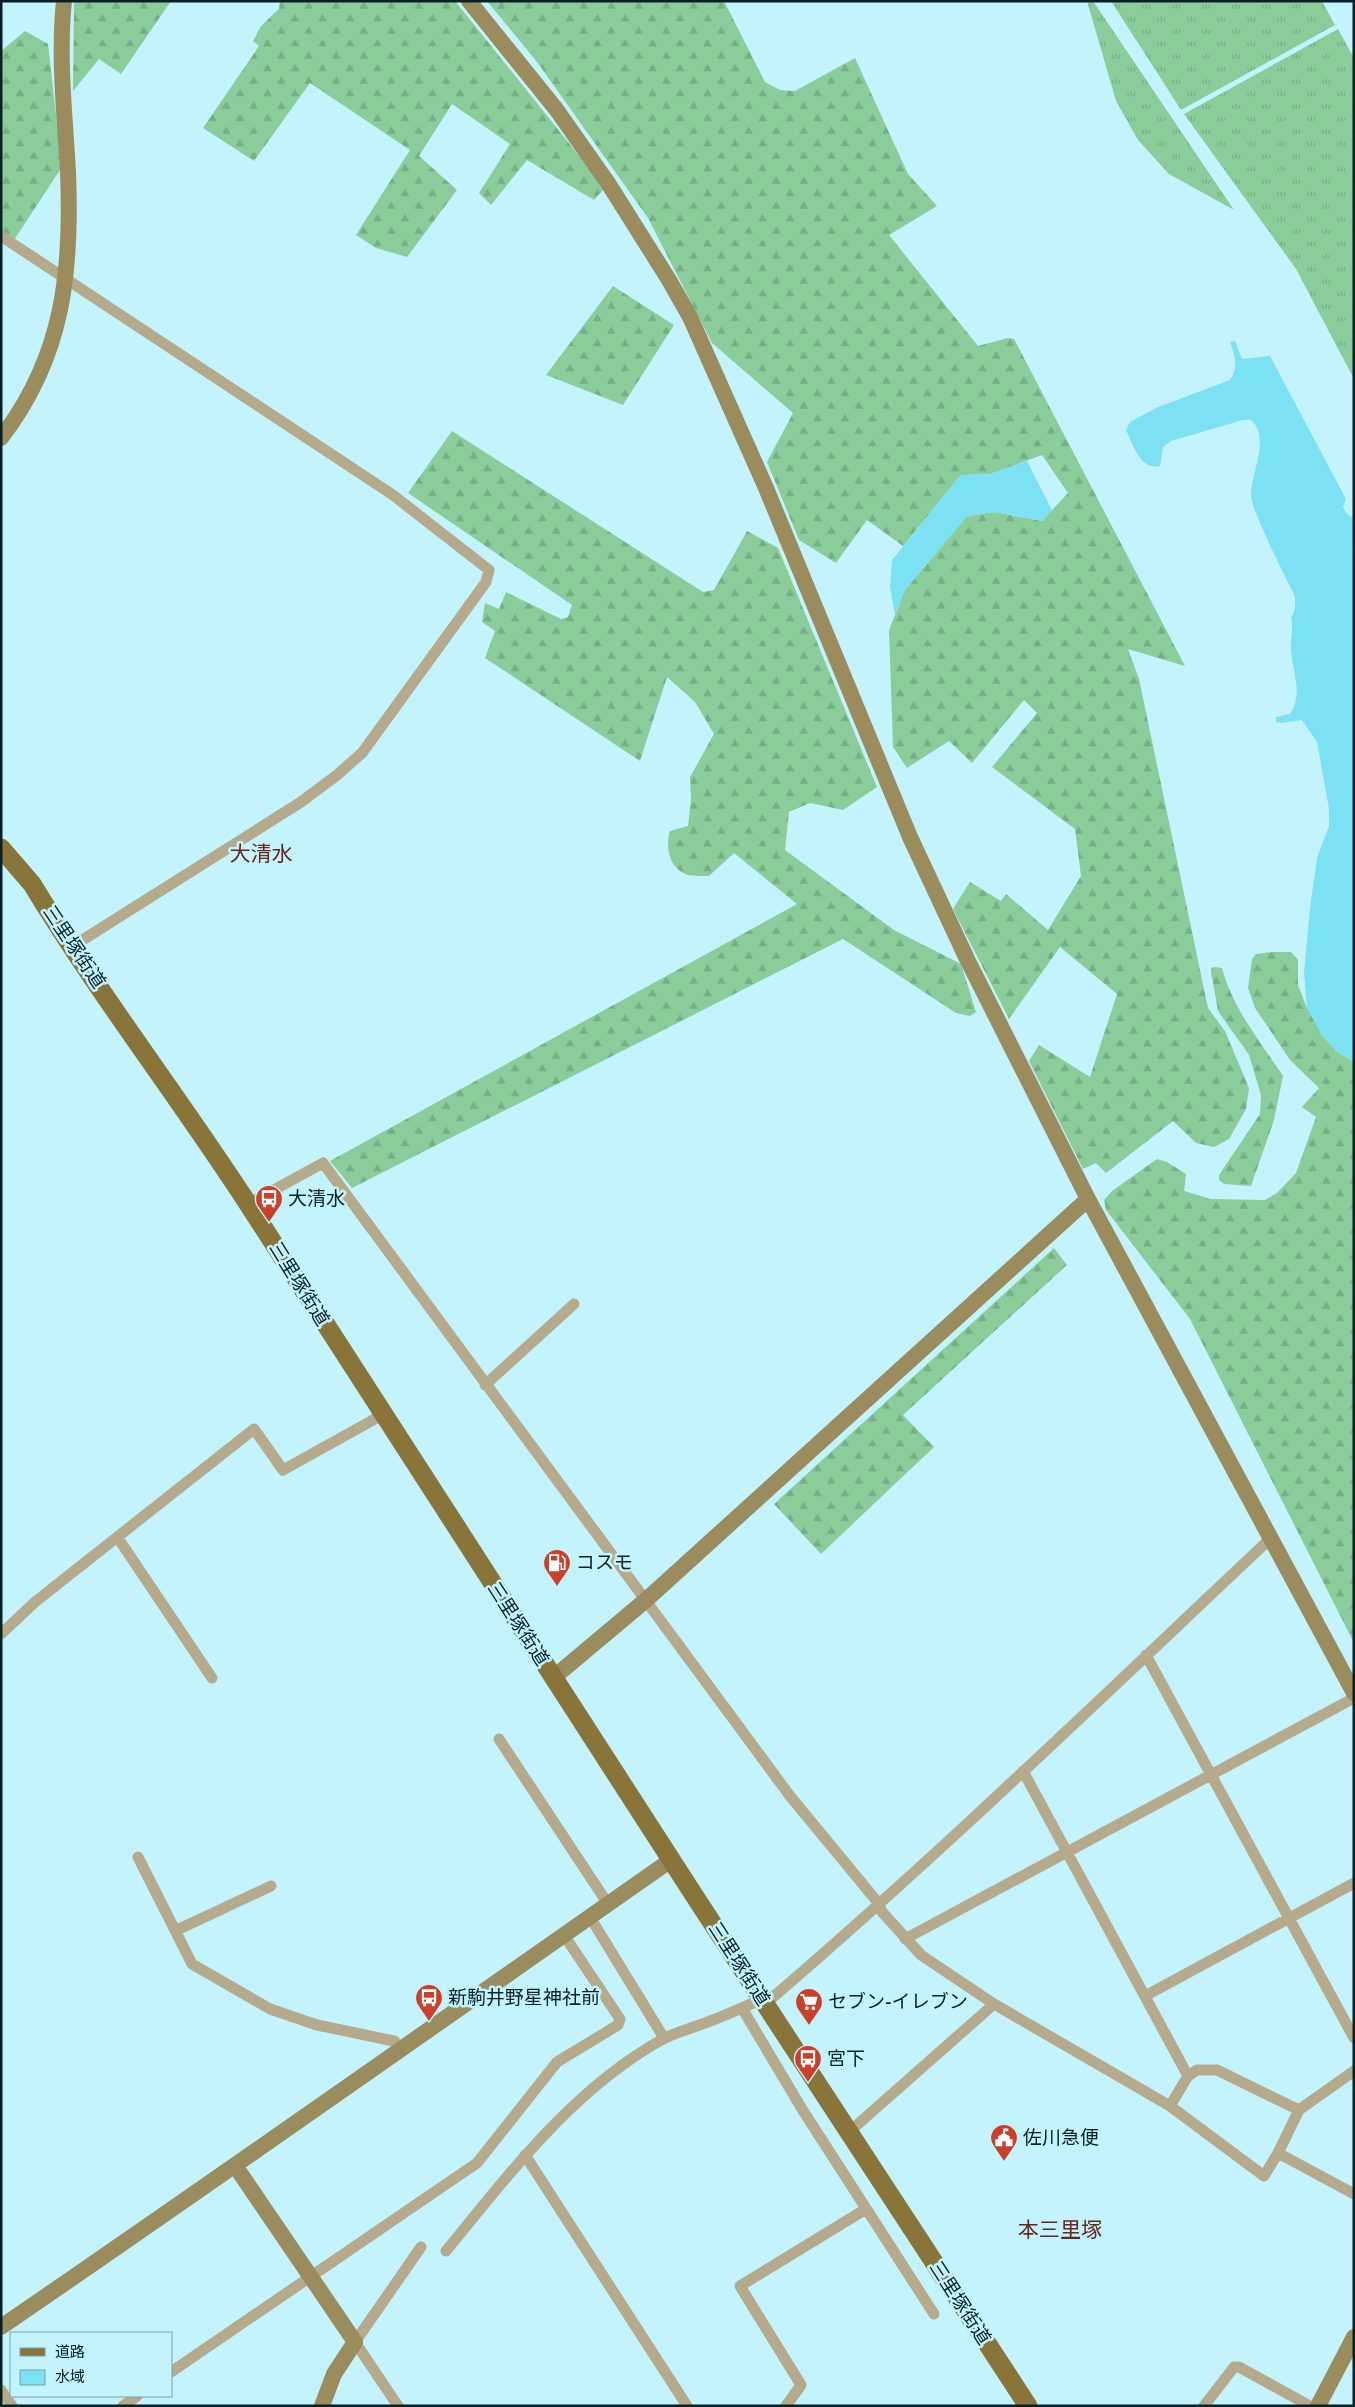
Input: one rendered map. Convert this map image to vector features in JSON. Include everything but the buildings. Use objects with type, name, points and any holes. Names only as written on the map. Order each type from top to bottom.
[{"type":"main road","name":"三里塚街道","points":[[1,848],[32,884],[248,1204],[382,1415],[1028,2406]]},
{"type":"street","points":[[1,438],[21,409],[45,360],[62,306],[67,280],[69,205],[61,54],[64,1]]},
{"type":"street","points":[[469,1],[556,110],[608,183],[669,280],[690,318],[766,488],[910,837],[967,960],[1088,1199],[1354,1694]]},
{"type":"street","points":[[1,236],[393,495],[489,570],[486,582],[362,753],[293,807],[73,946]]},
{"type":"street","points":[[248,1204],[322,1163],[790,1796],[875,1899],[904,1940],[921,1955],[994,2004],[1170,2106],[1264,2176],[1300,2110],[1354,2071]]},
{"type":"street","points":[[553,1678],[646,1600],[1088,1199]]},
{"type":"street","points":[[485,1385],[574,1304]]},
{"type":"street","points":[[1,1634],[35,1602],[254,1429],[283,1470],[382,1415]]},
{"type":"street","points":[[118,1538],[212,1678]]},
{"type":"street","points":[[446,2251],[524,2155],[575,2103],[615,2070],[664,2038],[742,2008],[763,2002],[877,1904],[1023,1771],[1271,1538]]},
{"type":"street","points":[[1146,1655],[1354,2038]]},
{"type":"street","points":[[904,1940],[1354,1698]]},
{"type":"street","points":[[499,1739],[608,1904]]},
{"type":"street","points":[[1023,1771],[1188,2076]]},
{"type":"street","points":[[138,1857],[177,1930],[192,1964],[270,2009],[317,2025],[394,2041],[401,2048]]},
{"type":"street","points":[[1,2327],[236,2167],[401,2048],[475,1999],[671,1860]]},
{"type":"street","points":[[1145,1996],[1354,1884]]},
{"type":"street","points":[[177,1930],[271,1886]]},
{"type":"street","points":[[590,1916],[664,2038]]},
{"type":"street","points":[[172,2371],[477,2163],[557,2062],[618,2025],[620,2019],[564,1935]]},
{"type":"street","points":[[849,2132],[994,2004]]},
{"type":"street","points":[[742,2008],[802,2109],[934,2314]]},
{"type":"street","points":[[1170,2106],[1188,2076],[1197,2070],[1217,2070],[1300,2110]]},
{"type":"street","points":[[1278,2153],[1354,2194]]},
{"type":"street","points":[[524,2155],[687,2406]]},
{"type":"street","points":[[236,2167],[398,2406]]},
{"type":"street","points":[[786,2406],[801,2385],[740,2286],[866,2208]]},
{"type":"street","points":[[322,2406],[334,2374],[421,2246]]},
{"type":"street","points":[[1318,2406],[1354,2337]]},
{"type":"street","points":[[1204,2406],[1234,2367],[1239,2367],[1310,2406]]},
{"type":"street","points":[[1,2390],[12,2406]]},
{"type":"street","points":[[123,2406],[136,2397]]},
{"type":"green space","points":[[74,1],[171,1],[121,74],[99,59],[73,91]]},
{"type":"green space","points":[[280,1],[455,1],[605,188],[594,200],[527,160],[491,205],[479,193],[510,144],[452,104],[419,156],[457,190],[407,257],[376,248],[356,235],[410,150],[310,83],[254,161],[203,128],[259,46],[253,41],[261,26],[279,9]]},
{"type":"green space","points":[[487,1],[724,1],[765,82],[780,90],[795,91],[855,58],[908,174],[937,206],[889,235],[978,346],[1008,338],[1014,339],[1185,666],[1128,649],[1139,679],[1208,1008],[1225,1031],[1249,1088],[1246,1109],[1229,1139],[1214,1147],[1196,1143],[1173,1121],[1106,1173],[1096,1163],[1083,1169],[1029,1061],[1039,1045],[1090,1077],[1117,994],[1060,947],[1009,1019],[953,909],[970,882],[1001,901],[1006,894],[1048,930],[1081,876],[1075,829],[992,767],[1037,713],[1024,700],[972,763],[949,741],[907,768],[893,747],[889,630],[905,590],[967,516],[995,512],[1042,521],[1068,493],[1042,455],[991,474],[961,475],[903,546],[867,520],[836,563],[799,540],[767,462],[793,413],[712,343],[648,218],[537,62]]},
{"type":"green space","points":[[1087,1],[1093,1],[1234,210],[1169,174],[1138,140],[1116,101]]},
{"type":"green space","points":[[1111,1],[1322,1],[1335,25],[1181,110]]},
{"type":"green space","points":[[1338,29],[1354,58],[1354,379],[1296,269],[1184,114]]},
{"type":"green space","points":[[25,31],[48,44],[62,167],[14,240],[1,232],[1,51]]},
{"type":"green space","points":[[613,286],[674,325],[623,405],[546,375]]},
{"type":"green space","points":[[452,431],[703,592],[714,590],[747,531],[778,548],[877,787],[843,810],[810,803],[789,812],[785,850],[894,930],[961,964],[976,1012],[970,1016],[956,1013],[843,939],[352,1188],[330,1161],[797,904],[734,853],[709,876],[688,875],[676,868],[673,863],[668,850],[670,831],[688,826],[691,799],[690,777],[714,734],[695,702],[667,677],[640,761],[485,658],[495,631],[482,622],[485,603],[499,609],[506,592],[561,619],[568,617],[572,605],[408,493]]},
{"type":"green space","points":[[1291,952],[1298,960],[1298,985],[1307,1008],[1336,1051],[1354,1062],[1354,1643],[1190,1319],[1106,1210],[1104,1200],[1112,1191],[1157,1159],[1167,1162],[1186,1174],[1184,1191],[1211,1199],[1265,1200],[1277,1193],[1296,1173],[1316,1117],[1302,1107],[1319,1088],[1290,1060],[1255,1008],[1248,988],[1252,959],[1256,954]]},
{"type":"green space","points":[[1211,968],[1222,968],[1240,1011],[1283,1076],[1274,1120],[1251,1186],[1224,1184],[1219,1180],[1219,1175],[1260,1114],[1261,1095],[1249,1055],[1218,1011],[1211,972]]},
{"type":"green space","points":[[1054,1248],[1067,1265],[903,1415],[934,1447],[821,1554],[774,1504]]},
{"type":"water","points":[[1235,341],[1242,359],[1270,356],[1346,499],[1343,507],[1346,513],[1352,517],[1354,515],[1354,548],[1352,550],[1354,554],[1354,1062],[1336,1051],[1322,1036],[1307,1008],[1304,973],[1310,908],[1317,858],[1329,826],[1329,809],[1317,742],[1302,720],[1276,722],[1276,717],[1290,714],[1296,698],[1297,690],[1291,645],[1291,618],[1295,609],[1295,600],[1252,502],[1252,486],[1260,445],[1257,427],[1251,420],[1243,420],[1171,441],[1163,447],[1160,466],[1153,467],[1138,456],[1126,430],[1130,422],[1158,407],[1230,380],[1235,366],[1235,357],[1230,342]]},
{"type":"water","points":[[1027,461],[1052,510],[1042,521],[995,512],[967,516],[905,590],[895,615],[890,587],[892,560],[961,475],[991,474]]},
{"type":"place","name":"大清水","points":[[269,1223]]},
{"type":"place","name":"コスモ","points":[[557,1587]]},
{"type":"place","name":"新駒井野星神社前","points":[[429,2022]]},
{"type":"place","name":"セブン-イレブン","points":[[809,2026]]},
{"type":"place","name":"宮下","points":[[808,2083]]},
{"type":"place","name":"佐川急便","points":[[1004,2162]]},
{"type":"district","name":"大清水","points":[[261,854]]},
{"type":"district","name":"本三里塚","points":[[1060,2230]]}]
